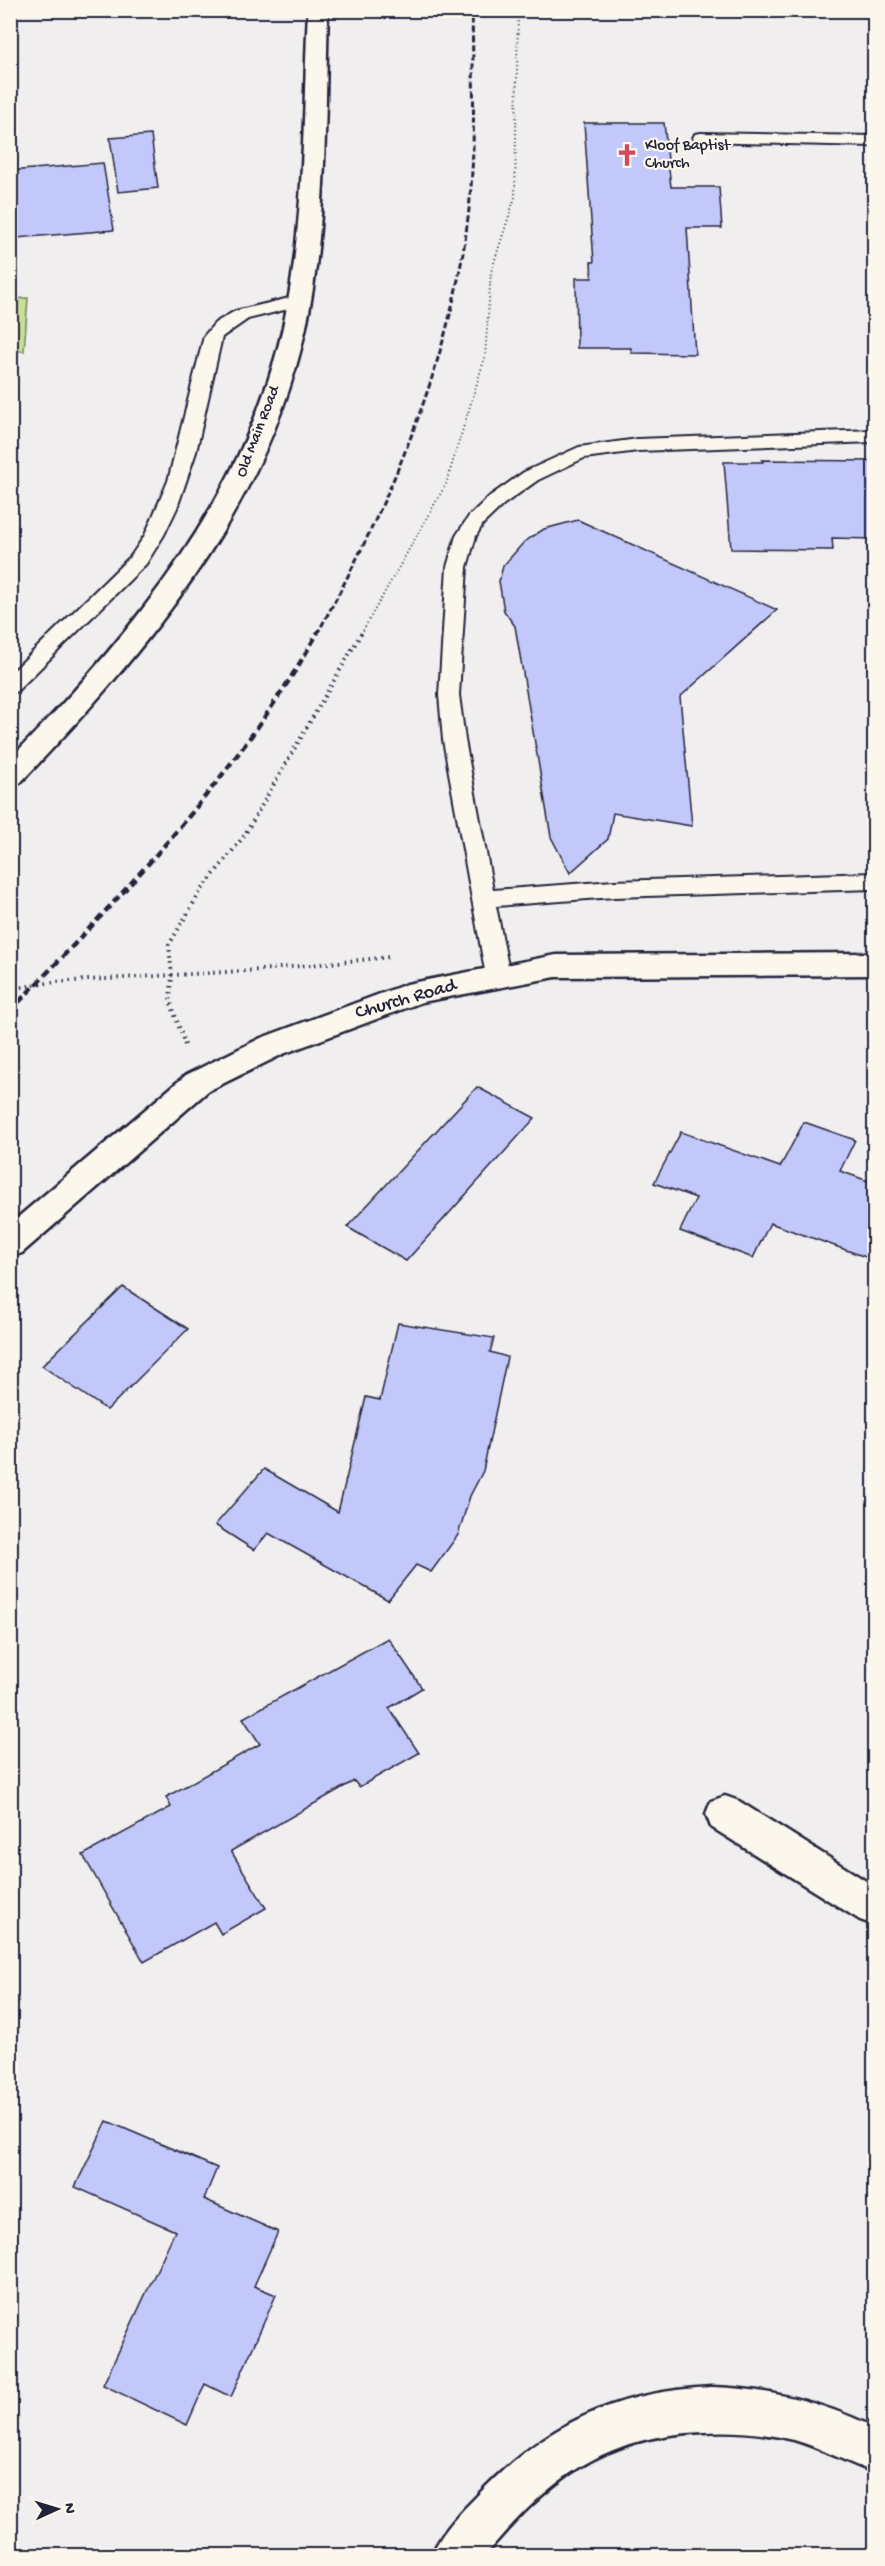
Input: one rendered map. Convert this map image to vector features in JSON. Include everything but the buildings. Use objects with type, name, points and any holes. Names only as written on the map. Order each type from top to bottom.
[{"type":"street","name":"Old Main Road","points":[[10,776],[108,674],[146,627],[207,542],[230,501],[264,427],[289,349],[298,301],[308,222],[318,10]]},
{"type":"street","name":"Church Road","points":[[10,1244],[103,1161],[197,1083],[272,1046],[418,992],[556,966],[874,964]]},
{"type":"street","points":[[725,1814],[874,1907]]},
{"type":"street","points":[[454,2556],[494,2507],[540,2467],[586,2437],[643,2416],[744,2410],[790,2417],[841,2434],[874,2450]]},
{"type":"lane","points":[[700,138],[874,141]]},
{"type":"lane","points":[[10,686],[139,560],[154,538],[183,461],[213,336],[227,322],[252,310],[298,301]]},
{"type":"lane","points":[[498,976],[454,740],[449,695],[457,567],[466,536],[476,520],[497,500],[531,476],[579,453],[638,445],[874,436]]},
{"type":"lane","points":[[484,899],[614,889],[874,880]]},
{"type":"path","points":[[197,1083],[170,1000],[172,976],[169,945],[200,892],[244,836],[280,776],[446,483],[485,357],[491,272],[515,197],[518,10]]},
{"type":"path","points":[[10,988],[27,984],[335,964],[391,956]]},
{"type":"green space","points":[[28,298],[24,351],[11,351],[11,299]]},
{"type":"railway","points":[[317,634],[344,585],[393,482],[433,375],[449,320],[461,265],[473,159],[472,10]]},
{"type":"railway","points":[[10,1011],[136,878],[215,784],[252,735],[318,632]]},
{"type":"place","name":"Kloof Baptist Church","points":[[627,155]]}]
